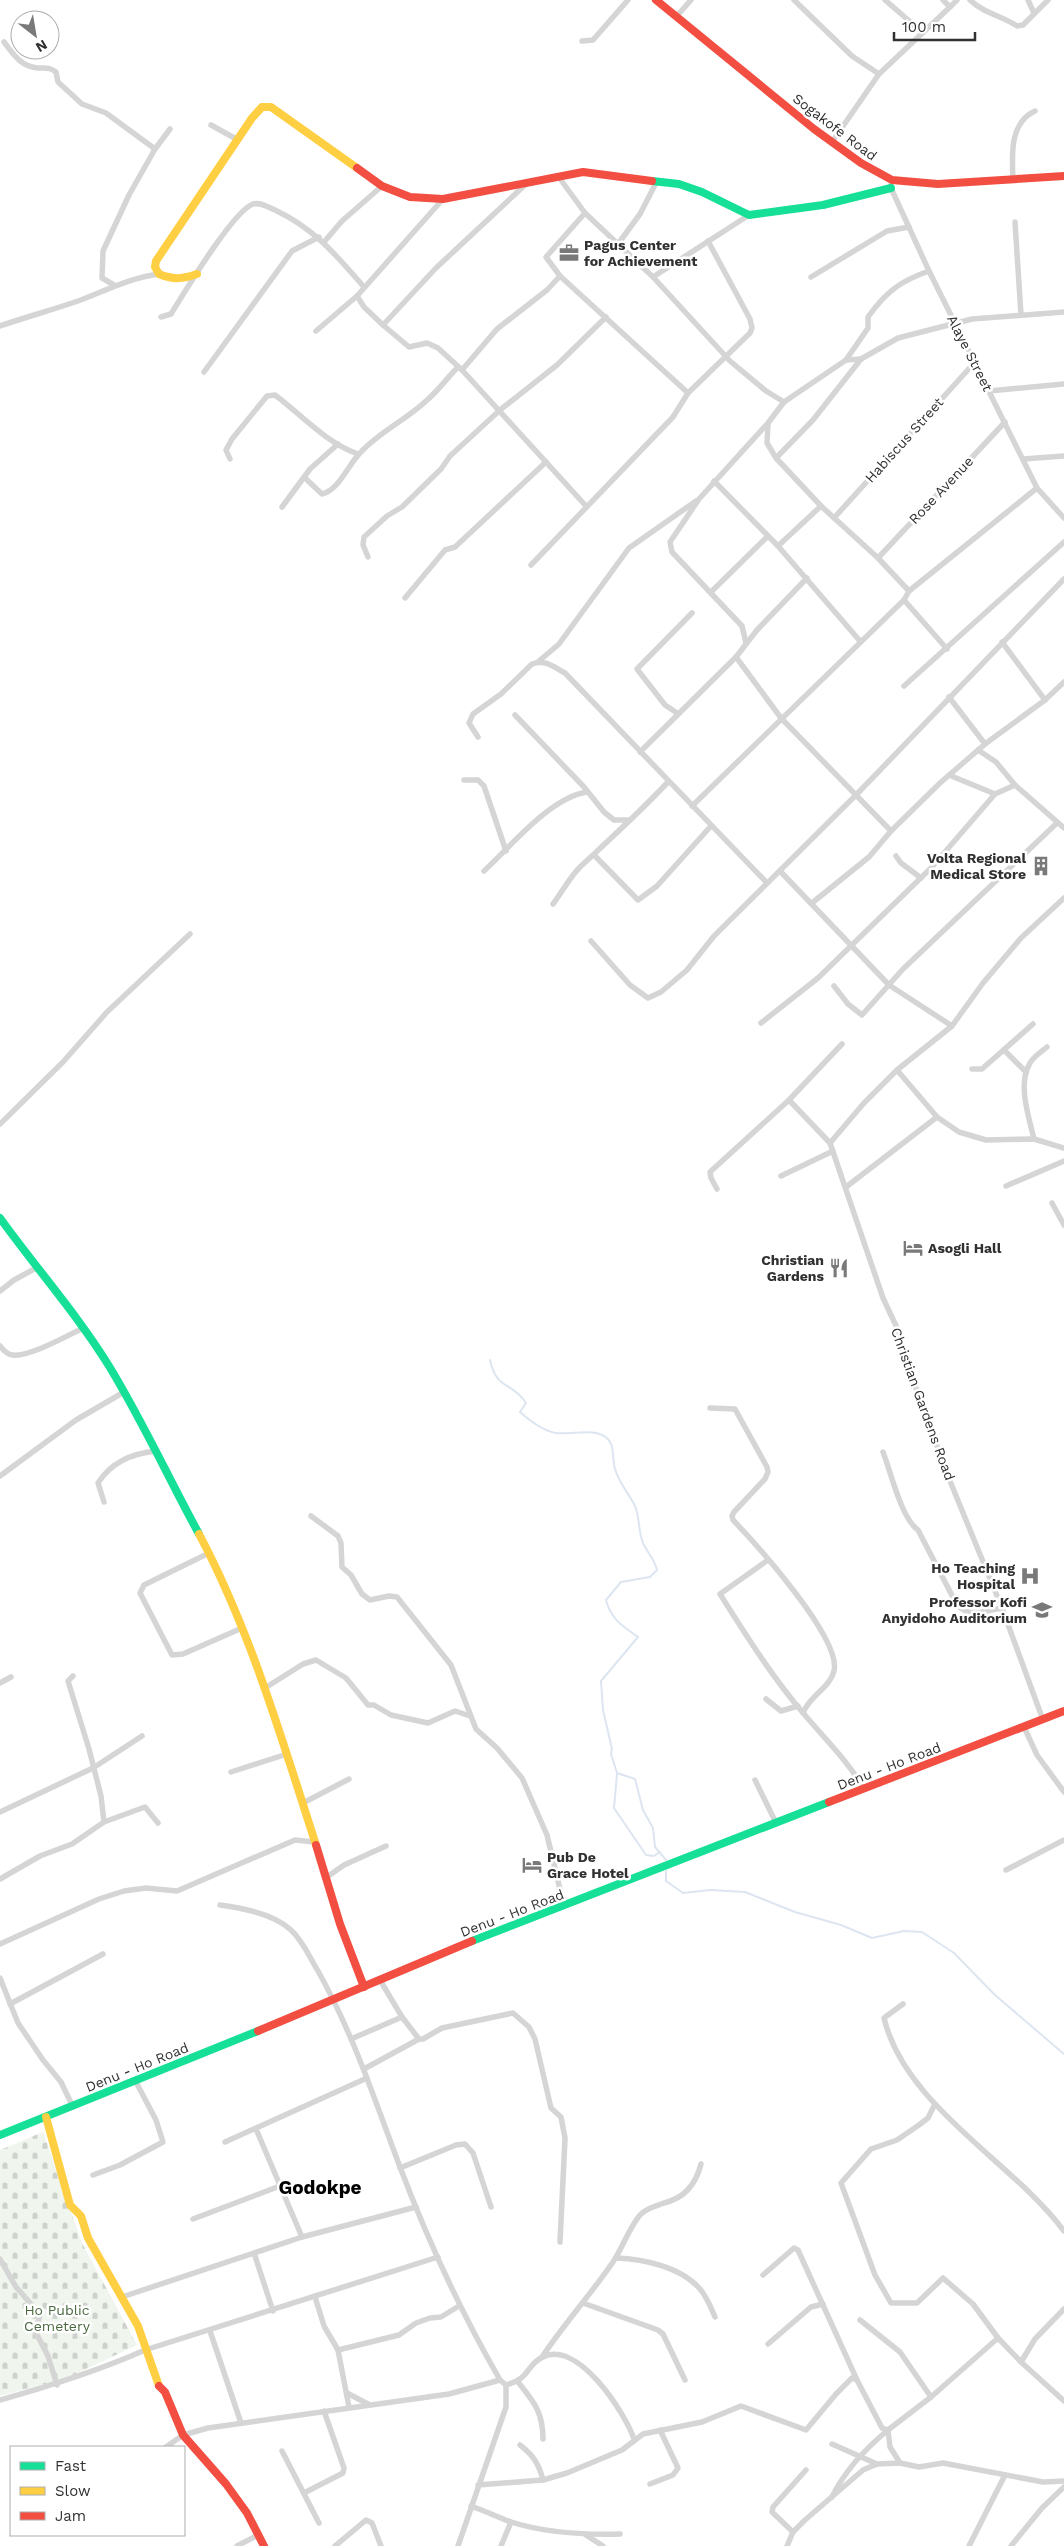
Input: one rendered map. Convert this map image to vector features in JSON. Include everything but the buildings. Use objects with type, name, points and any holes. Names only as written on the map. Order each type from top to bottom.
[{"type":"street","points":[[582,41],[593,40],[628,0]]},
{"type":"street","name":"Sogakofe Road","points":[[656,0],[832,142],[891,184],[938,184],[1064,176]]},
{"type":"street","points":[[676,18],[690,0]]},
{"type":"street","points":[[794,0],[852,56],[879,74]]},
{"type":"street","points":[[885,0],[922,32]]},
{"type":"street","points":[[943,0],[950,7]]},
{"type":"street","points":[[832,142],[879,74],[957,0]]},
{"type":"street","points":[[970,0],[981,10],[1006,19],[1017,26],[1023,25],[1048,0]]},
{"type":"street","points":[[1028,0],[1034,13]]},
{"type":"street","points":[[4,42],[21,63],[36,68],[49,67],[56,72],[58,82],[82,104],[106,113],[155,149]]},
{"type":"street","points":[[158,274],[155,268],[156,261],[262,107],[271,107],[382,186],[410,197],[443,199],[583,172],[679,184],[702,192],[749,215]]},
{"type":"street","points":[[1012,180],[1013,143],[1022,119],[1035,112]]},
{"type":"street","points":[[211,125],[238,140]]},
{"type":"street","points":[[114,285],[102,278],[103,251],[129,195],[155,149],[170,129]]},
{"type":"street","points":[[558,176],[585,213],[653,277],[725,355],[766,391],[784,402]]},
{"type":"street","points":[[383,325],[436,268],[529,181]]},
{"type":"street","points":[[618,244],[640,214],[657,181]]},
{"type":"street","points":[[653,277],[749,215],[784,212],[823,205],[891,184]]},
{"type":"street","name":"Alaye Street","points":[[891,184],[928,271],[1037,488],[1064,518]]},
{"type":"street","points":[[204,372],[292,251],[322,239],[382,186]]},
{"type":"street","points":[[316,331],[357,296],[443,199]]},
{"type":"street","points":[[160,318],[171,314],[228,229],[244,210],[253,204],[261,204],[291,217],[322,239],[364,287]]},
{"type":"street","points":[[585,213],[546,257],[560,276],[688,393]]},
{"type":"street","points":[[1015,222],[1021,315]]},
{"type":"street","points":[[811,277],[887,231],[909,227]]},
{"type":"street","points":[[531,565],[673,417],[688,393],[725,355],[750,333],[752,328],[750,319],[708,241]]},
{"type":"street","points":[[746,642],[742,626],[669,547],[670,542],[699,499],[768,423],[784,402],[846,360],[868,328],[868,317],[895,286],[908,278],[928,271]]},
{"type":"street","points":[[0,326],[81,300],[114,285],[141,276],[158,274],[176,280],[197,274]]},
{"type":"street","points":[[305,478],[322,494],[329,492],[354,463],[358,454],[382,433],[426,401],[497,330],[547,290],[560,276]]},
{"type":"street","points":[[357,296],[364,307],[409,347],[427,343],[438,348],[460,368],[586,506]]},
{"type":"street","points":[[776,458],[813,420],[861,359],[898,338],[955,322],[1064,312]]},
{"type":"street","points":[[368,557],[364,545],[364,537],[387,516],[402,507],[441,469],[450,456],[500,410],[557,366],[606,317]]},
{"type":"street","points":[[846,360],[861,359]]},
{"type":"street","name":"Habiscus Street","points":[[834,518],[975,362]]},
{"type":"street","points":[[989,391],[1064,384]]},
{"type":"street","points":[[230,459],[226,450],[232,439],[267,396],[275,395],[312,428],[358,454]]},
{"type":"street","name":"Rose Avenue","points":[[878,558],[1004,422]]},
{"type":"street","points":[[768,423],[767,443],[776,458],[821,506],[878,558],[909,592]]},
{"type":"street","points":[[282,507],[310,469],[338,444]]},
{"type":"street","points":[[1023,459],[1064,456]]},
{"type":"street","points":[[406,598],[445,550],[455,548],[546,462]]},
{"type":"street","points":[[714,481],[778,546],[860,641]]},
{"type":"street","points":[[692,806],[904,600],[909,592],[1037,488]]},
{"type":"street","points":[[478,737],[469,723],[472,714],[501,694],[532,664],[539,661],[559,644],[629,548],[699,499]]},
{"type":"street","points":[[778,546],[821,506]]},
{"type":"street","points":[[711,592],[768,536]]},
{"type":"street","points":[[904,686],[1064,542]]},
{"type":"street","points":[[640,752],[677,713],[736,657],[746,642],[807,578]]},
{"type":"street","points":[[591,941],[630,986],[648,998],[661,992],[687,970],[714,936],[857,794],[1064,579]]},
{"type":"street","points":[[904,600],[946,649]]},
{"type":"street","points":[[677,713],[665,706],[654,688],[637,669],[692,614]]},
{"type":"street","points":[[1002,642],[1045,700]]},
{"type":"street","points":[[736,657],[781,718],[891,831]]},
{"type":"street","points":[[539,661],[564,673],[767,884]]},
{"type":"street","points":[[812,903],[869,857],[891,831],[978,750],[1045,700],[1064,682]]},
{"type":"street","points":[[949,697],[985,744]]},
{"type":"street","points":[[515,715],[614,820],[629,820]]},
{"type":"street","points":[[978,750],[996,762],[1016,785],[1064,828]]},
{"type":"street","points":[[950,775],[995,794]]},
{"type":"street","points":[[464,780],[478,780],[484,786],[506,851]]},
{"type":"street","points":[[553,904],[579,868],[595,856],[629,820],[637,816],[668,782]]},
{"type":"street","points":[[761,1024],[818,978],[921,878],[960,837],[995,794],[1016,785]]},
{"type":"street","points":[[484,871],[548,810],[576,794],[587,792]]},
{"type":"street","points":[[834,986],[848,1004],[862,1015],[908,964],[1057,823]]},
{"type":"street","points":[[595,856],[638,900],[656,886],[710,826]]},
{"type":"street","points":[[896,856],[901,863],[921,878]]},
{"type":"street","points":[[780,871],[852,944],[889,985],[952,1026]]},
{"type":"street","points":[[830,1142],[864,1103],[898,1070],[952,1026],[983,983],[1021,938],[1064,898]]},
{"type":"street","points":[[0,1124],[63,1062],[107,1012],[190,934]]},
{"type":"street","points":[[972,1069],[981,1070],[1033,1024]]},
{"type":"street","points":[[717,1189],[710,1172],[789,1100],[842,1044]]},
{"type":"street","points":[[1034,1139],[1026,1103],[1026,1072],[1030,1062],[1047,1047]]},
{"type":"street","points":[[1004,1050],[1026,1072]]},
{"type":"street","points":[[898,1070],[937,1117],[949,1128],[968,1136],[992,1140],[1034,1139],[1064,1148]]},
{"type":"street","name":"Christian Gardens Road","points":[[789,1100],[830,1142],[882,1298],[898,1330],[907,1364],[1002,1608],[1043,1720]]},
{"type":"street","points":[[846,1187],[937,1117]]},
{"type":"street","points":[[780,1176],[833,1151]]},
{"type":"street","points":[[1006,1186],[1064,1161]]},
{"type":"street","points":[[1052,1203],[1064,1225]]},
{"type":"street","points":[[0,1218],[83,1328],[109,1366],[157,1451],[219,1572],[265,1688],[327,1877],[340,1924],[364,1988]]},
{"type":"street","points":[[0,1291],[14,1280],[36,1268]]},
{"type":"street","points":[[0,1346],[12,1356],[40,1350],[83,1328]]},
{"type":"street","points":[[0,1476],[76,1420],[124,1392]]},
{"type":"street","points":[[710,1408],[735,1409],[767,1466],[765,1479],[732,1516],[796,1592],[823,1636],[834,1662],[832,1676],[808,1701],[803,1713]]},
{"type":"street","points":[[104,1502],[98,1483],[103,1476],[126,1457],[138,1452],[157,1451]]},
{"type":"street","points":[[883,1452],[912,1525],[918,1530],[957,1605],[964,1612],[974,1613],[1002,1608]]},
{"type":"street","points":[[310,1516],[338,1536],[341,1543],[342,1567],[351,1575],[362,1594],[370,1600],[389,1596],[397,1597],[446,1659],[455,1674],[476,1729],[497,1748],[518,1773],[531,1795],[554,1859],[564,1906]]},
{"type":"street","points":[[209,1553],[144,1585],[140,1593],[172,1654],[183,1654],[242,1628]]},
{"type":"street","points":[[768,1560],[720,1594],[748,1639],[803,1713],[840,1754],[864,1789]]},
{"type":"street","points":[[265,1688],[302,1664],[316,1660],[346,1678],[368,1704],[374,1705],[391,1715],[428,1723],[455,1710],[470,1716]]},
{"type":"street","points":[[73,1676],[68,1681],[93,1768],[103,1808],[104,1822]]},
{"type":"street","points":[[0,1683],[11,1677]]},
{"type":"street","points":[[766,1699],[781,1711],[798,1706]]},
{"type":"street","name":"Denu - Ho Road","points":[[0,2135],[136,2082],[380,1980],[564,1906],[1064,1711]]},
{"type":"street","points":[[1024,1727],[1037,1755],[1064,1792]]},
{"type":"street","points":[[0,1812],[93,1768],[142,1736]]},
{"type":"street","points":[[231,1772],[287,1754]]},
{"type":"street","points":[[302,1803],[348,1780]]},
{"type":"street","points":[[755,1780],[776,1823]]},
{"type":"street","points":[[0,1879],[40,1856],[72,1844],[104,1822],[145,1807],[158,1823]]},
{"type":"street","points":[[0,1944],[107,1896],[146,1888],[177,1892],[295,1840],[315,1842]]},
{"type":"street","points":[[1006,1870],[1064,1840]]},
{"type":"street","points":[[327,1877],[351,1861],[386,1846]]},
{"type":"street","points":[[220,1905],[256,1913],[291,1930],[334,2000],[364,2069],[400,2168],[459,2306],[500,2380],[506,2386],[506,2407],[458,2546]]},
{"type":"street","points":[[10,2004],[103,1954]]},
{"type":"street","points":[[0,1978],[10,2004],[28,2040],[61,2082],[73,2106]]},
{"type":"street","points":[[380,1980],[402,2018],[419,2039]]},
{"type":"street","points":[[903,2004],[884,2018],[887,2033],[915,2079],[935,2104],[984,2153],[1042,2203],[1064,2231]]},
{"type":"street","points":[[364,2069],[442,2028],[513,2013],[529,2027],[535,2038],[552,2108],[560,2116],[565,2138],[560,2242]]},
{"type":"street","points":[[351,2039],[402,2018]]},
{"type":"street","points":[[225,2142],[367,2078]]},
{"type":"street","points":[[92,2175],[120,2165],[163,2142],[156,2120],[136,2082]]},
{"type":"street","points":[[935,2104],[928,2118],[919,2125],[897,2140],[871,2149],[841,2183],[875,2275],[892,2304],[917,2303],[944,2278],[973,2304],[998,2338],[1021,2362],[1064,2401]]},
{"type":"street","points":[[46,2117],[70,2205],[81,2216],[88,2238],[122,2297],[128,2313],[138,2326],[145,2350],[183,2435],[226,2484],[247,2512],[264,2546]]},
{"type":"street","points":[[256,2129],[302,2237]]},
{"type":"street","points":[[400,2168],[465,2144],[473,2154],[491,2206]]},
{"type":"street","points":[[506,2386],[518,2382],[542,2357],[563,2326],[616,2258],[641,2214],[670,2202],[687,2192],[698,2177],[701,2164]]},
{"type":"street","points":[[193,2219],[280,2186]]},
{"type":"street","points":[[122,2297],[302,2237],[416,2207]]},
{"type":"street","points":[[763,2275],[786,2253],[796,2248],[857,2380],[882,2428],[888,2430]]},
{"type":"street","points":[[254,2253],[273,2311]]},
{"type":"street","points":[[0,2400],[57,2385],[99,2370],[145,2350],[273,2311],[438,2257]]},
{"type":"street","points":[[616,2258],[656,2264],[694,2283],[701,2290],[715,2317]]},
{"type":"street","points":[[0,2259],[16,2287],[40,2316],[36,2331],[48,2356],[57,2385]]},
{"type":"street","points":[[316,2297],[324,2326],[338,2350],[349,2408]]},
{"type":"street","points":[[582,2303],[658,2330],[663,2334],[685,2380]]},
{"type":"street","points":[[768,2344],[811,2307],[823,2304]]},
{"type":"street","points":[[338,2350],[399,2335],[416,2323],[430,2318],[441,2317],[459,2306]]},
{"type":"street","points":[[1021,2362],[1035,2339],[1064,2309]]},
{"type":"street","points":[[860,2320],[900,2352],[931,2397]]},
{"type":"street","points":[[210,2330],[241,2423]]},
{"type":"street","points":[[830,2500],[843,2475],[860,2456],[888,2430],[931,2397],[998,2338]]},
{"type":"street","points":[[542,2357],[555,2355],[574,2360],[593,2376],[610,2395],[634,2439]]},
{"type":"street","points":[[167,2446],[183,2435],[208,2428],[449,2394],[500,2380]]},
{"type":"street","points":[[478,2485],[543,2480],[567,2473],[622,2450],[634,2439],[660,2430],[702,2422],[741,2406],[753,2408],[806,2430],[850,2380],[857,2380]]},
{"type":"street","points":[[518,2382],[540,2412],[543,2421],[543,2439]]},
{"type":"street","points":[[346,2393],[368,2404]]},
{"type":"street","points":[[304,2492],[343,2473],[342,2462],[324,2411]]},
{"type":"street","points":[[650,2484],[673,2476],[678,2468],[660,2430]]},
{"type":"street","points":[[888,2430],[890,2447],[900,2463]]},
{"type":"street","points":[[832,2444],[877,2464]]},
{"type":"street","points":[[520,2445],[532,2454],[538,2462],[543,2480]]},
{"type":"street","points":[[282,2451],[319,2523]]},
{"type":"street","points":[[787,2546],[793,2532],[863,2470],[877,2464],[900,2463],[919,2467],[943,2463],[1043,2482],[1064,2481]]},
{"type":"street","points":[[793,2532],[772,2512],[773,2507],[806,2470]]},
{"type":"street","points":[[969,2546],[1005,2475]]},
{"type":"street","points":[[1011,2546],[1042,2508],[1064,2487]]},
{"type":"street","points":[[471,2506],[511,2522],[586,2535],[620,2534]]},
{"type":"street","points":[[335,2546],[366,2520],[372,2523],[381,2546]]},
{"type":"street","points":[[501,2546],[511,2522]]},
{"type":"street","points":[[236,2546],[258,2535]]},
{"type":"street","points":[[586,2535],[603,2546]]},
{"type":"green space","name":"Ho Public Cemetery","points":[[43,2132],[82,2243],[137,2345],[67,2378],[0,2396],[0,2150]]},
{"type":"waterway","points":[[490,1360],[496,1376],[521,1396],[526,1403],[520,1412],[532,1422],[556,1433],[591,1432],[607,1438],[612,1446],[617,1474],[635,1506],[641,1538],[657,1570],[650,1577],[621,1582],[606,1600],[614,1617],[638,1637],[601,1681],[603,1710],[612,1749],[611,1754],[617,1773],[635,1779],[643,1810],[653,1828],[655,1847],[666,1860]]},
{"type":"waterway","points":[[617,1774],[614,1808],[646,1855],[654,1856],[660,1852]]},
{"type":"waterway","points":[[666,1871],[666,1881],[683,1893],[710,1890],[745,1892],[795,1912],[841,1925],[872,1938],[904,1931],[922,1932],[954,1953],[995,1995],[1064,2054]]},
{"type":"traffic: fast","points":[[652,181],[679,184],[702,192],[749,215],[823,205],[891,188]]},
{"type":"traffic: fast","points":[[0,1218],[70,1310],[109,1366],[144,1428],[199,1534]]},
{"type":"traffic: fast","points":[[472,1941],[829,1802]]},
{"type":"traffic: fast","points":[[0,2135],[258,2031]]},
{"type":"traffic: slow","points":[[197,274],[178,278],[164,276],[159,274],[155,267],[156,261],[252,118],[262,107],[271,107],[357,168]]},
{"type":"traffic: slow","points":[[199,1534],[218,1571],[250,1648],[278,1726],[316,1845]]},
{"type":"traffic: slow","points":[[46,2117],[70,2205],[81,2216],[88,2238],[138,2326],[159,2386]]},
{"type":"traffic: jam","points":[[656,0],[814,129],[861,163],[892,180],[938,184],[1064,176]]},
{"type":"traffic: jam","points":[[357,168],[382,186],[410,197],[443,199],[583,172],[652,181]]},
{"type":"traffic: jam","points":[[829,1802],[1064,1711]]},
{"type":"traffic: jam","points":[[316,1845],[340,1924],[364,1987]]},
{"type":"traffic: jam","points":[[258,2031],[472,1941]]},
{"type":"traffic: jam","points":[[159,2386],[165,2392],[183,2435],[226,2484],[247,2513],[264,2546]]},
{"type":"place","name":"Pagus Center for Achievement","points":[[569,253]]},
{"type":"place","name":"Volta Regional Medical Store","points":[[1041,866]]},
{"type":"place","name":"Asogli Hall","points":[[913,1248]]},
{"type":"place","name":"Christian Gardens","points":[[839,1268]]},
{"type":"place","name":"Ho Teaching Hospital","points":[[1030,1576]]},
{"type":"place","name":"Professor Kofi Anyidoho Auditorium","points":[[1042,1610]]},
{"type":"place","name":"Pub De Grace Hotel","points":[[532,1865]]},
{"type":"district","name":"Godokpe","points":[[320,2187]]}]
